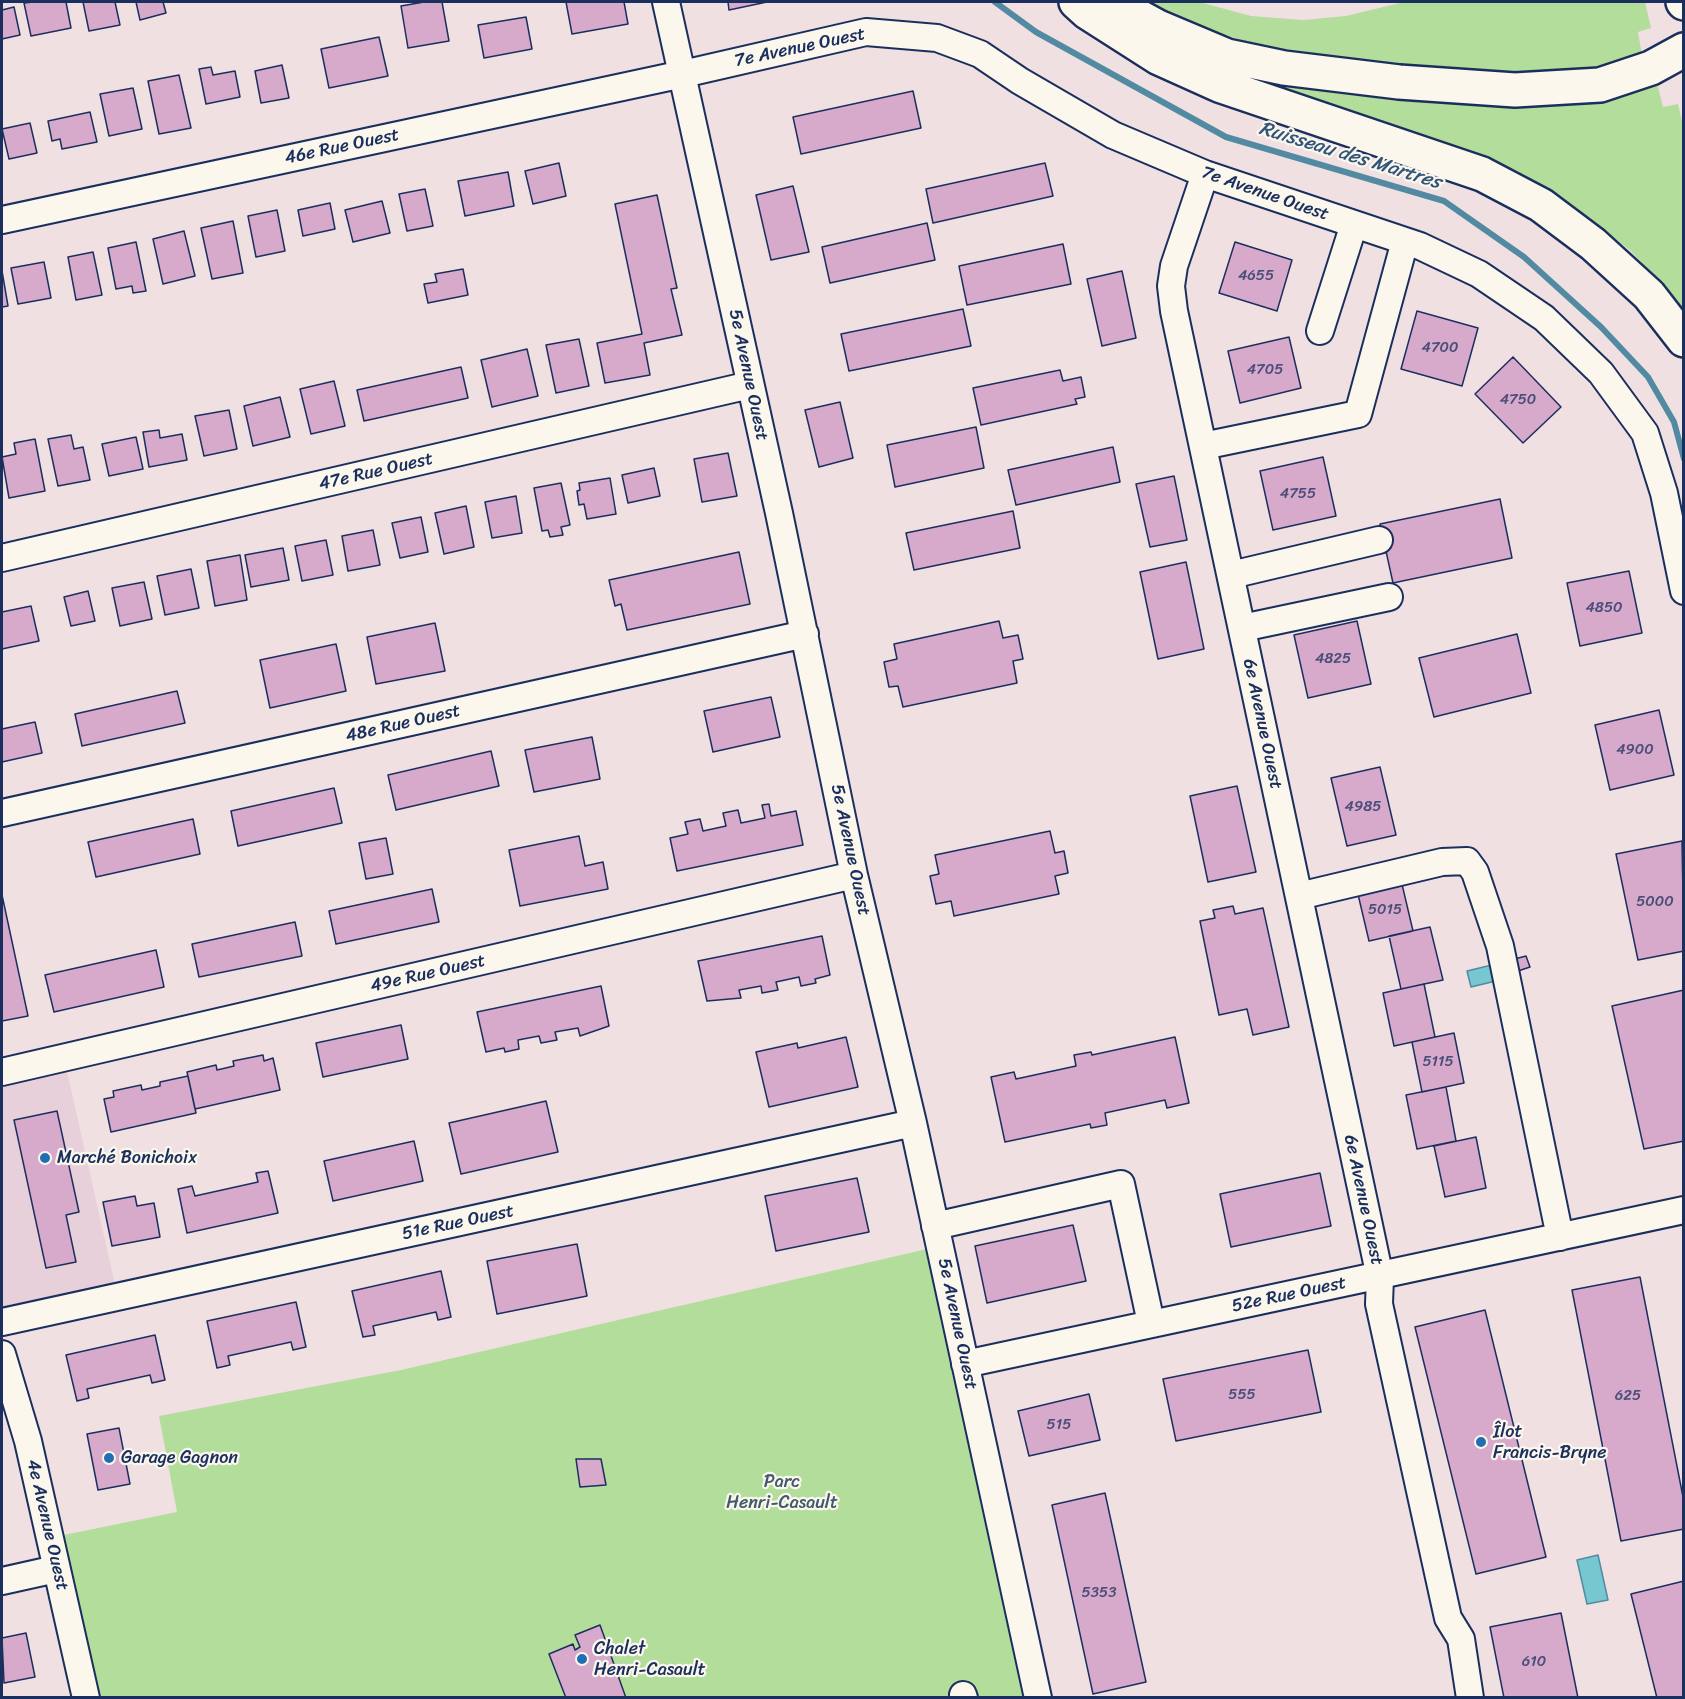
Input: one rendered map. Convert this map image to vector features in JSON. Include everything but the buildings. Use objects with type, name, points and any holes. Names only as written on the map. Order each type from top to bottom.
[{"type":"highway","points":[[1076,2],[1087,12],[1160,58],[1219,85],[1482,174],[1541,205],[1593,244],[1649,295],[1683,340]]},
{"type":"highway","points":[[1112,2],[1158,27],[1227,56],[1284,68],[1388,81],[1515,90],[1600,85],[1651,68],[1683,50]]},
{"type":"street","name":"5e Avenue Ouest","points":[[666,2],[805,634],[854,874],[914,1123],[1038,1698]]},
{"type":"street","name":"7e Avenue Ouest","points":[[683,74],[867,32],[937,38],[980,54],[1020,81],[1113,135],[1205,174],[1406,241],[1479,274],[1544,318],[1601,373],[1645,433],[1664,494],[1683,591]]},
{"type":"street","name":"46e Rue Ouest","points":[[2,220],[683,74]]},
{"type":"street","name":"6e Avenue Ouest","points":[[1205,174],[1174,266],[1171,286],[1380,1277],[1381,1313],[1448,1618],[1461,1639],[1470,1698]]},
{"type":"street","points":[[1320,331],[1354,224]]},
{"type":"street","points":[[1203,446],[1358,414],[1406,241]]},
{"type":"street","name":"47e Rue Ouest","points":[[2,558],[750,385]]},
{"type":"street","points":[[1231,575],[1379,540]]},
{"type":"street","points":[[1242,628],[1389,597]]},
{"type":"street","name":"48e Rue Ouest","points":[[2,813],[805,634]]},
{"type":"street","points":[[1299,896],[1442,861],[1467,861],[1475,872],[1500,946],[1560,1237]]},
{"type":"street","name":"49e Rue Ouest","points":[[2,1072],[854,874]]},
{"type":"street","name":"51e Rue Ouest","points":[[2,1323],[914,1123]]},
{"type":"street","points":[[936,1226],[1121,1184],[1151,1323]]},
{"type":"street","name":"52e Rue Ouest","points":[[965,1364],[1151,1323],[1380,1277],[1683,1210]]},
{"type":"street","name":"4e Avenue Ouest","points":[[2,1354],[28,1441],[86,1698]]},
{"type":"street","points":[[2,1581],[56,1569]]},
{"type":"shaded area","points":[[64,1058],[118,1298],[2,1322],[2,1072]]},
{"type":"green space","points":[[1146,2],[1199,2],[1251,16],[1303,20],[1346,16],[1404,2],[1645,2],[1651,28],[1638,32],[1642,55],[1603,66],[1558,73],[1455,71],[1329,60],[1259,46],[1196,25]]},
{"type":"green space","points":[[1285,79],[1459,102],[1560,105],[1603,99],[1657,83],[1663,107],[1678,104],[1683,125],[1683,309],[1631,251],[1589,219],[1549,193],[1282,91]]},
{"type":"green space","name":"Parc Henri-Casault","points":[[940,1246],[1038,1697],[86,1697],[49,1538],[177,1512],[159,1416],[401,1370]]},
{"type":"water","points":[[1500,963],[1504,979],[1471,987],[1467,971]]},
{"type":"water","points":[[1598,1555],[1608,1600],[1587,1604],[1577,1560]]},
{"type":"waterway","name":"Ruisseau des Martres","points":[[995,2],[1036,32],[1226,137],[1444,201],[1524,257],[1601,327],[1648,377],[1674,422],[1684,459]]},
{"type":"place","name":"Marché Bonichoix","points":[[45,1158]]},
{"type":"place","name":"Îlot Francis-Bryne","points":[[1481,1442]]},
{"type":"place","name":"Garage Gagnon","points":[[109,1458]]},
{"type":"place","name":"Chalet Henri-Casault","points":[[582,1659]]}]
